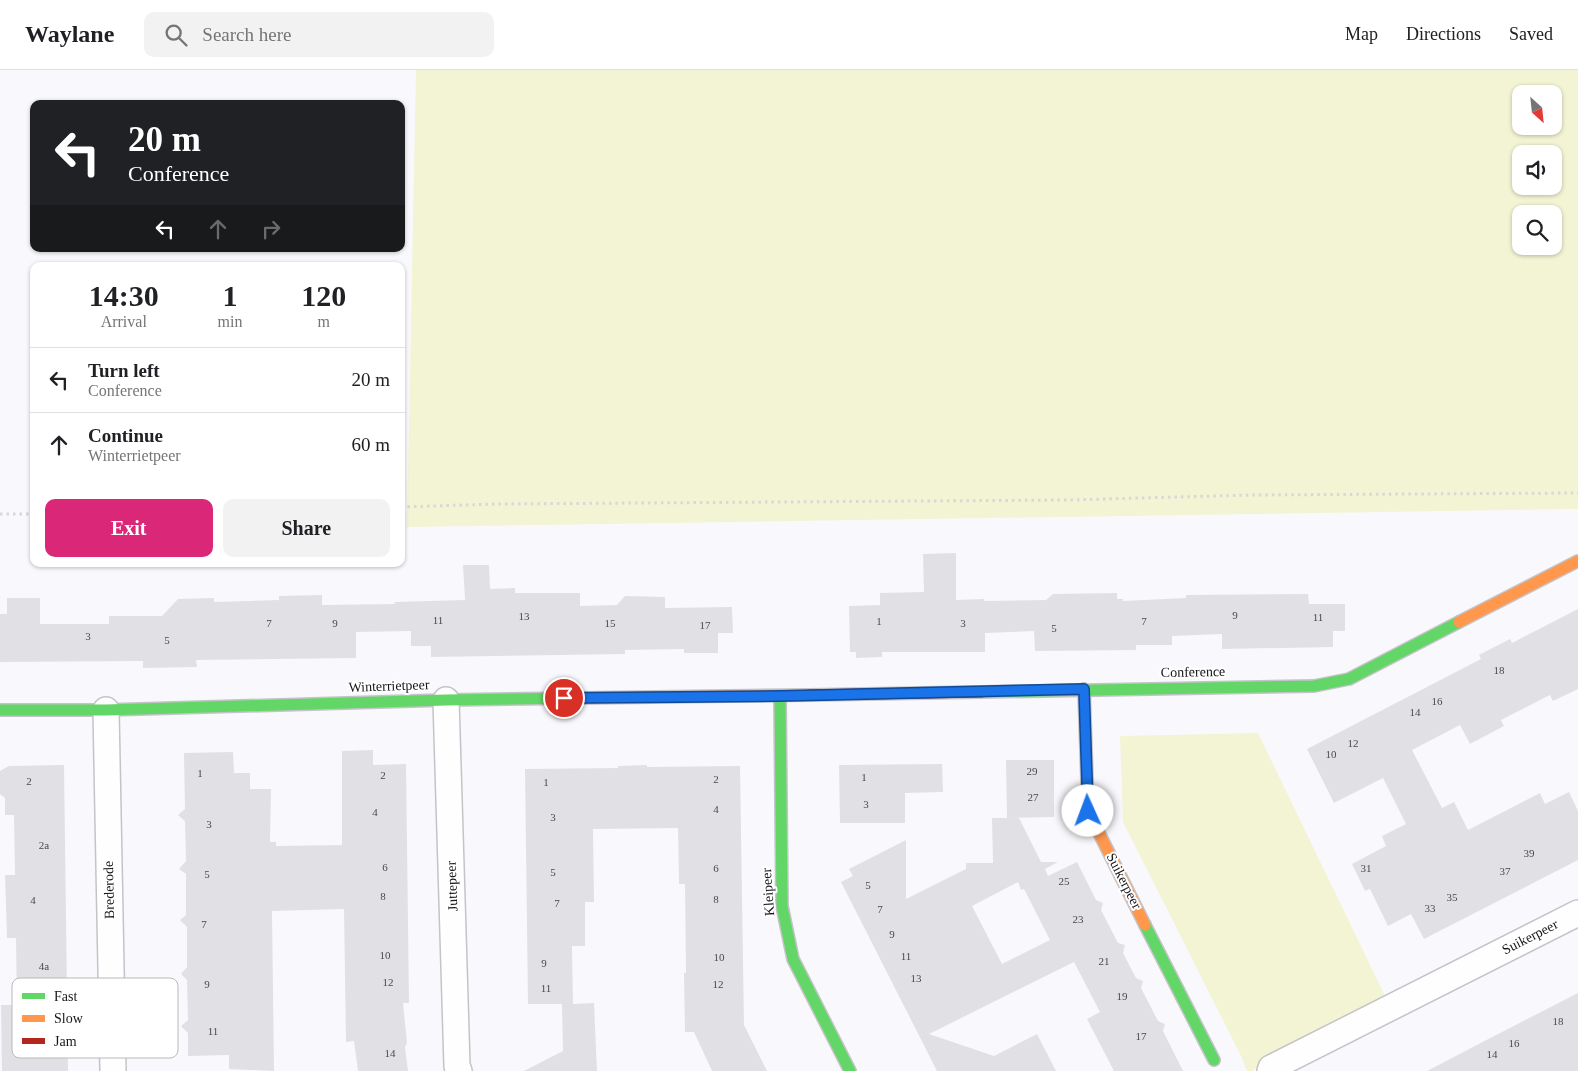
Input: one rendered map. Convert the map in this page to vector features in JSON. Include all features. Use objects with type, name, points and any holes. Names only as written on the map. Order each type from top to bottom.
[{"type":"street","name":"Conference","points":[[780,696],[1314,686],[1349,679],[1578,561]]},
{"type":"street","name":"Suikerpeer","points":[[1084,689],[1088,811],[1214,1060]]},
{"type":"street","name":"Winterrietpeer","points":[[0,710],[106,710],[446,700],[780,696]]},
{"type":"street","name":"Kleipeer","points":[[780,696],[782,906],[793,959],[850,1071]]},
{"type":"street","name":"Juttepeer","points":[[446,700],[457,1066],[459,1071]]},
{"type":"street","name":"Brederode","points":[[106,710],[111,978]]},
{"type":"street","name":"Suikerpeer","points":[[1270,1071],[1271,1068],[1578,912]]},
{"type":"street","name":"Brederode","points":[[113,1058],[113,1071]]},
{"type":"path","points":[[405,507],[506,504],[1067,500],[1252,495],[1578,493]]},
{"type":"path","points":[[0,514],[30,514]]},
{"type":"green space","points":[[416,70],[1578,70],[1578,509],[407,527]]},
{"type":"green space","points":[[1258,733],[1387,1000],[1258,1066],[1253,1071],[1247,1071],[1123,822],[1120,736]]},
{"type":"building","points":[[956,553],[956,600],[1046,600],[1053,594],[1117,593],[1117,599],[1123,599],[1123,601],[1186,598],[1186,595],[1308,594],[1309,604],[1345,604],[1345,631],[1333,631],[1333,647],[1222,649],[1222,634],[1172,636],[1172,645],[1136,645],[1136,650],[1035,651],[1034,631],[985,633],[985,652],[882,652],[882,657],[856,658],[856,652],[850,652],[849,606],[880,605],[880,593],[924,592],[923,554]]},
{"type":"building","points":[[463,565],[489,565],[490,589],[515,588],[515,593],[580,593],[580,606],[617,605],[625,596],[665,597],[665,608],[732,607],[733,633],[718,633],[718,653],[684,653],[684,649],[625,650],[625,654],[431,657],[431,646],[411,646],[411,631],[356,632],[356,658],[196,660],[197,667],[143,668],[143,661],[0,662],[0,614],[7,614],[7,598],[40,598],[40,624],[109,624],[109,616],[162,616],[178,599],[214,598],[214,602],[279,600],[279,596],[322,595],[322,605],[395,604],[394,602],[465,600]]},
{"type":"building","points":[[1578,609],[1578,689],[1553,701],[1550,695],[1501,720],[1504,726],[1470,744],[1460,725],[1412,750],[1442,808],[1454,802],[1468,830],[1540,793],[1545,804],[1569,792],[1578,811],[1578,860],[1424,939],[1411,914],[1388,926],[1370,889],[1365,891],[1352,864],[1386,846],[1382,836],[1406,824],[1383,778],[1334,803],[1307,749],[1481,659],[1479,655],[1510,639],[1512,643]]},
{"type":"building","points":[[373,750],[373,765],[406,764],[409,1003],[403,1003],[408,1071],[358,1071],[354,1041],[346,1042],[344,909],[272,911],[274,1071],[229,1069],[229,1055],[188,1056],[188,1033],[181,1026],[188,1020],[187,980],[181,974],[187,967],[187,927],[180,920],[186,915],[186,874],[179,869],[186,861],[185,821],[178,815],[185,809],[184,753],[233,752],[234,773],[250,773],[250,789],[271,789],[270,842],[276,842],[276,846],[342,845],[342,751]]},
{"type":"building","points":[[1006,760],[1054,760],[1054,817],[1007,818]]},
{"type":"building","points":[[942,764],[943,792],[905,793],[905,823],[840,823],[839,765]]},
{"type":"building","points":[[64,765],[67,978],[17,978],[16,938],[7,938],[5,875],[15,875],[14,815],[5,815],[5,798],[0,794],[0,771],[9,766]]},
{"type":"building","points":[[647,765],[647,767],[740,766],[744,1025],[767,1071],[712,1071],[694,1032],[685,1032],[685,884],[679,884],[678,828],[593,829],[594,902],[585,902],[585,946],[572,946],[573,1004],[594,1003],[597,1071],[524,1071],[563,1051],[562,1004],[528,1004],[525,769],[618,768],[618,766]]},
{"type":"building","points":[[992,818],[1019,818],[1041,862],[1058,862],[1045,869],[1048,876],[1077,862],[1096,900],[1103,903],[1101,910],[1118,943],[1125,945],[1123,953],[1136,978],[1143,981],[1141,988],[1158,1021],[1165,1024],[1163,1031],[1183,1071],[1114,1071],[1087,1019],[1100,1012],[1074,962],[929,1034],[994,1056],[1037,1034],[1056,1071],[937,1071],[841,882],[853,876],[849,869],[906,840],[906,899],[966,869],[966,863],[993,863]],"holes":[[[1018,882],[1021,890],[1024,889],[1050,940],[1002,964],[972,906]]]},
{"type":"building","points":[[1578,993],[1578,1071],[1427,1071],[1498,1034]]},
{"type":"building","points":[[1,1005],[12,1005],[12,1058],[68,1058],[68,1071],[2,1071]]},
{"type":"traffic: fast","points":[[982,692],[1314,686],[1349,679],[1459,622]]},
{"type":"traffic: fast","points":[[780,696],[782,906],[793,959],[850,1071]]},
{"type":"traffic: fast","points":[[0,710],[106,710],[580,698]]},
{"type":"traffic: fast","points":[[1145,925],[1214,1060]]},
{"type":"traffic: slow","points":[[1459,622],[1578,561]]},
{"type":"traffic: slow","points":[[1084,689],[1088,811],[1145,925]]},
{"type":"traffic: slow","points":[[580,698],[809,695]]},
{"type":"traffic: jam","points":[[809,695],[982,692]]},
{"type":"route","points":[[564,698],[780,696],[1084,689],[1088,811]]}]
